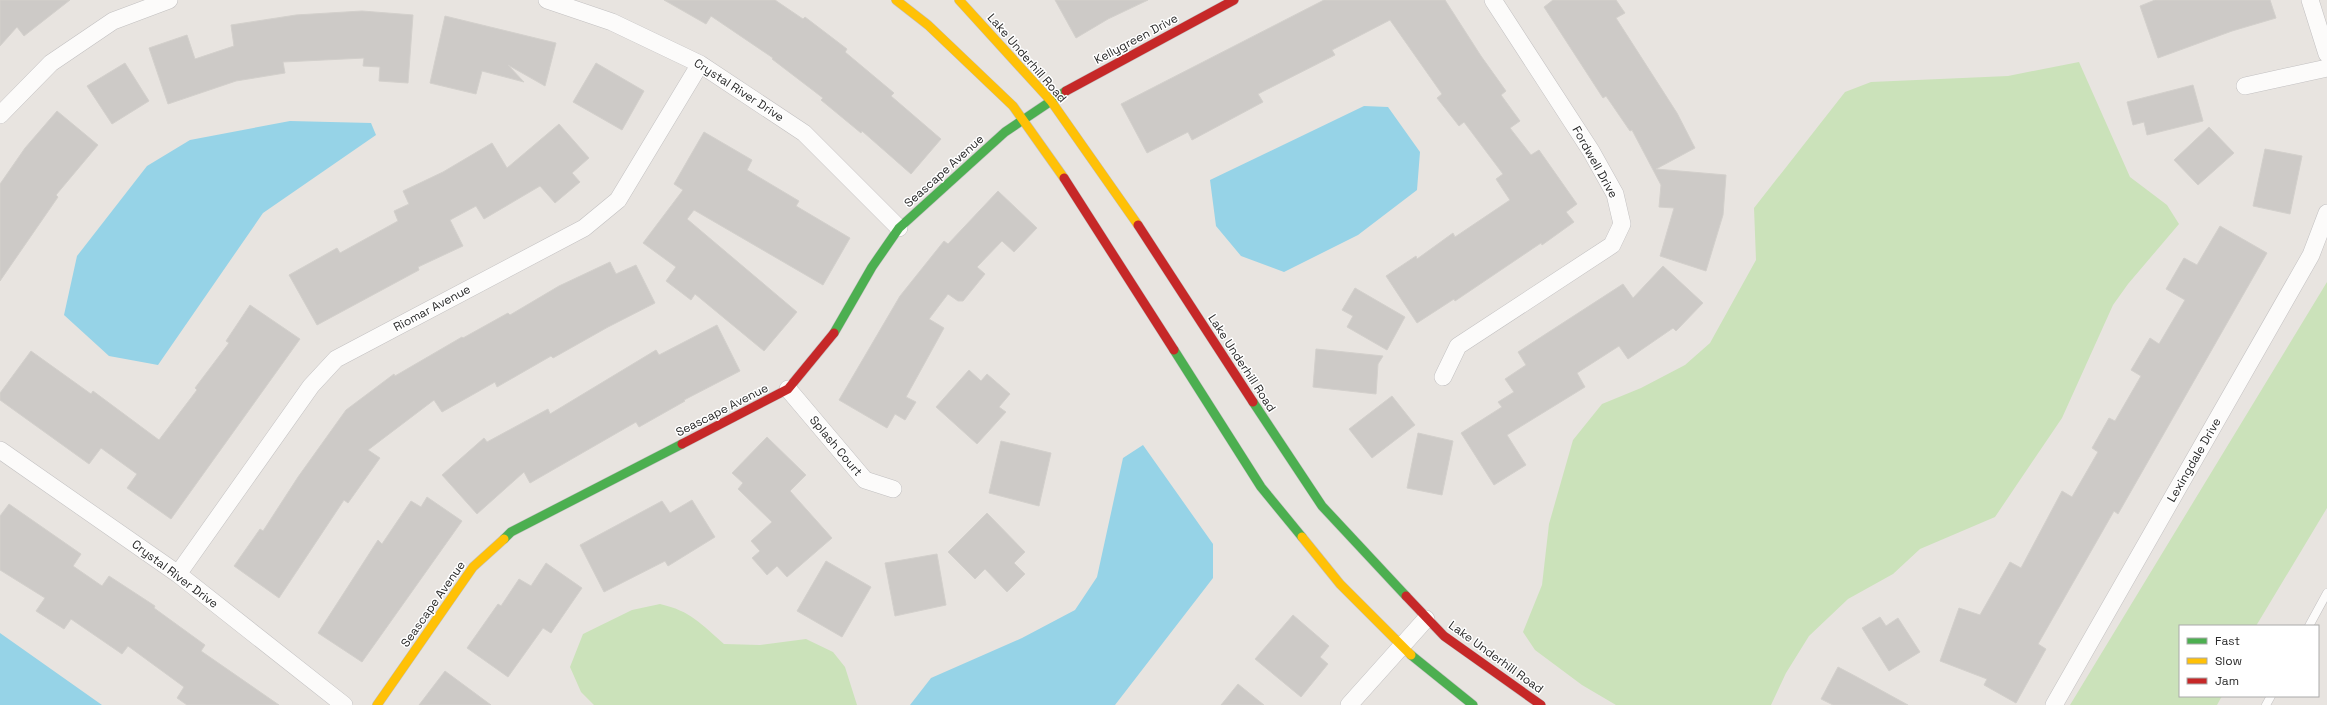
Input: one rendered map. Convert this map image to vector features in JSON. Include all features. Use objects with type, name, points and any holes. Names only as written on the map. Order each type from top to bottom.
[{"type":"street","points":[[0,115],[51,63],[113,21],[169,0]]},
{"type":"street","name":"Crystal River Drive","points":[[547,0],[612,22],[700,64],[804,133],[899,228]]},
{"type":"street","points":[[896,0],[934,31],[1013,106],[1113,255],[1261,488],[1340,584],[1418,662],[1473,705]]},
{"type":"street","name":"Lake Underhill Road","points":[[959,0],[1051,101],[1136,221],[1322,506],[1426,619],[1444,636],[1541,705]]},
{"type":"street","name":"Kellygreen Drive","points":[[1051,101],[1070,89],[1234,0]]},
{"type":"street","name":"Fordwell Drive","points":[[1443,377],[1458,346],[1612,245],[1622,224],[1615,194],[1591,151],[1493,0]]},
{"type":"street","points":[[2310,0],[2327,54]]},
{"type":"street","name":"Riomar Avenue","points":[[178,574],[311,386],[336,359],[584,228],[618,200],[700,64]]},
{"type":"street","points":[[2245,86],[2327,68]]},
{"type":"street","name":"Seascape Avenue","points":[[377,705],[473,567],[511,532],[788,389],[831,338],[872,267],[899,228],[1005,132],[1051,101]]},
{"type":"street","name":"Lexingdale Drive","points":[[2054,705],[2311,255],[2327,213]]},
{"type":"street","name":"Splash Court","points":[[788,389],[865,480],[893,489]]},
{"type":"street","name":"Crystal River Drive","points":[[0,450],[178,574],[344,705]]},
{"type":"street","points":[[1349,705],[1426,619]]},
{"type":"lane","points":[[2310,625],[2327,593]]},
{"type":"green space","points":[[2079,62],[2130,177],[2167,205],[2179,224],[2128,284],[2113,305],[2062,418],[1995,517],[1920,549],[1893,574],[1848,599],[1809,636],[1786,673],[1771,705],[1616,705],[1582,685],[1535,650],[1523,632],[1542,585],[1549,524],[1573,440],[1602,404],[1641,388],[1685,365],[1710,343],[1756,260],[1754,208],[1845,92],[1871,82],[2008,76]]},
{"type":"green space","points":[[2327,282],[2327,508],[2257,625],[2179,625],[2179,697],[2221,697],[2217,705],[2070,705]]},
{"type":"green space","points":[[660,604],[688,614],[702,624],[724,644],[760,645],[806,639],[833,652],[845,667],[857,705],[594,705],[581,692],[570,667],[583,634],[632,610]]},
{"type":"water","points":[[1364,106],[1388,107],[1420,152],[1417,190],[1358,235],[1284,272],[1241,256],[1216,226],[1210,180]]},
{"type":"water","points":[[290,121],[371,123],[376,135],[263,213],[158,365],[109,356],[64,315],[77,256],[147,166],[190,140]]},
{"type":"water","points":[[1143,445],[1213,544],[1213,578],[1115,705],[910,705],[931,678],[1022,638],[1075,610],[1097,577],[1123,458]]},
{"type":"water","points":[[0,633],[102,705],[0,705]]},
{"type":"building","points":[[0,0],[70,0],[24,36],[17,27],[0,46]]},
{"type":"building","points":[[664,0],[775,0],[803,19],[805,17],[847,49],[845,52],[894,93],[891,96],[941,139],[911,174],[862,131],[861,133],[821,100],[823,98],[772,59],[773,58],[711,16],[706,24]]},
{"type":"building","points":[[1055,0],[1148,0],[1108,19],[1076,38]]},
{"type":"building","points":[[1324,0],[1445,0],[1481,56],[1506,91],[1501,95],[1520,121],[1510,128],[1531,155],[1539,150],[1577,204],[1566,212],[1574,222],[1542,245],[1541,243],[1455,301],[1454,299],[1417,323],[1386,276],[1416,256],[1417,259],[1453,233],[1455,237],[1510,200],[1496,179],[1503,174],[1464,122],[1459,126],[1437,98],[1442,94],[1390,20],[1332,50],[1335,55],[1258,94],[1263,102],[1192,140],[1188,132],[1147,153],[1121,104]]},
{"type":"building","points":[[1553,0],[1616,0],[1625,13],[1616,18],[1677,113],[1695,148],[1656,169],[1726,175],[1723,215],[1706,271],[1660,256],[1674,208],[1659,207],[1661,185],[1632,130],[1630,131],[1606,96],[1603,98],[1544,7]]},
{"type":"building","points":[[2155,0],[2270,0],[2276,18],[2232,31],[2158,58],[2140,6]]},
{"type":"building","points":[[362,11],[413,15],[408,83],[379,81],[380,67],[363,66],[364,58],[283,62],[285,73],[236,81],[168,104],[149,48],[187,35],[195,59],[234,46],[231,25],[296,15]]},
{"type":"building","points":[[445,16],[556,43],[545,86],[508,65],[524,82],[482,71],[476,94],[430,83]]},
{"type":"building","points":[[125,63],[149,101],[112,124],[87,86]]},
{"type":"building","points":[[596,63],[644,91],[622,130],[573,102]]},
{"type":"building","points":[[2193,85],[2203,121],[2147,135],[2144,122],[2133,125],[2127,102]]},
{"type":"building","points":[[57,111],[98,145],[56,195],[58,197],[0,281],[0,184],[25,148]]},
{"type":"building","points":[[559,124],[589,158],[572,173],[580,182],[555,203],[540,186],[484,219],[476,206],[450,220],[463,246],[418,267],[419,270],[317,325],[289,275],[337,248],[340,253],[398,221],[394,211],[409,204],[403,191],[443,172],[492,143],[507,168]]},
{"type":"building","points":[[2209,127],[2234,153],[2198,185],[2174,160]]},
{"type":"building","points":[[704,132],[752,160],[747,170],[799,201],[796,206],[850,238],[823,285],[694,210],[687,219],[797,312],[764,351],[695,294],[691,300],[666,281],[676,267],[643,243],[683,190],[674,184]]},
{"type":"building","points":[[2265,149],[2302,156],[2290,214],[2253,206]]},
{"type":"building","points":[[998,191],[1037,228],[1014,252],[1002,241],[977,267],[985,274],[963,301],[958,301],[948,294],[929,319],[944,328],[906,397],[916,402],[905,420],[895,414],[887,428],[839,400],[900,296],[944,241],[948,244]]},
{"type":"building","points":[[2220,226],[2267,253],[2118,514],[2114,511],[2038,644],[2046,649],[2016,703],[1984,685],[1987,679],[1940,661],[1959,608],[1980,615],[2010,562],[2021,568],[2062,491],[2072,497],[2098,452],[2092,448],[2109,418],[2115,421],[2141,376],[2131,370],[2150,338],[2159,344],[2185,300],[2166,289],[2184,258],[2197,265]]},
{"type":"building","points":[[610,262],[616,274],[636,265],[655,303],[553,358],[551,356],[497,387],[495,382],[442,412],[434,400],[368,450],[380,458],[348,503],[344,500],[279,598],[234,566],[260,529],[263,531],[298,477],[346,410],[394,374],[395,376],[462,337],[463,338],[508,313],[510,315],[559,286]]},
{"type":"building","points":[[1663,266],[1703,303],[1676,331],[1673,328],[1628,359],[1619,346],[1577,373],[1585,387],[1507,435],[1526,465],[1494,485],[1461,433],[1502,407],[1498,402],[1514,392],[1505,379],[1526,365],[1518,352],[1623,284],[1633,298]]},
{"type":"building","points":[[1355,288],[1405,317],[1387,350],[1347,327],[1353,316],[1342,310]]},
{"type":"building","points":[[250,305],[300,339],[171,519],[127,488],[137,474],[101,448],[89,464],[0,400],[0,393],[31,351],[91,394],[93,391],[159,440],[197,390],[195,388],[229,343],[226,341]]},
{"type":"building","points":[[717,325],[740,371],[684,400],[685,401],[639,427],[636,422],[530,483],[524,472],[477,514],[442,475],[484,438],[487,442],[548,409],[550,414],[656,350],[659,355]]},
{"type":"building","points":[[1316,349],[1383,356],[1378,364],[1376,394],[1313,387]]},
{"type":"building","points":[[969,370],[981,381],[987,374],[1010,394],[999,407],[1006,412],[977,444],[936,407]]},
{"type":"building","points":[[1392,396],[1415,425],[1372,458],[1349,429]]},
{"type":"building","points":[[1418,433],[1453,441],[1442,495],[1407,488]]},
{"type":"building","points":[[767,437],[806,475],[790,491],[832,538],[787,577],[777,566],[767,575],[752,558],[760,551],[751,541],[772,522],[738,489],[743,483],[732,473]]},
{"type":"building","points":[[1001,441],[1051,453],[1039,506],[989,493]]},
{"type":"building","points":[[427,497],[462,521],[362,662],[318,633],[378,540],[382,544],[411,501],[421,507]]},
{"type":"building","points":[[692,500],[715,537],[668,566],[665,561],[604,592],[580,545],[662,501],[670,513]]},
{"type":"building","points":[[9,504],[81,554],[73,566],[102,586],[109,576],[155,606],[154,608],[205,645],[201,651],[279,705],[187,705],[177,698],[184,687],[128,646],[122,654],[71,619],[64,629],[36,611],[45,598],[0,570],[0,516]]},
{"type":"building","points":[[987,513],[1025,552],[1014,563],[1025,574],[1007,592],[985,569],[975,579],[948,552]]},
{"type":"building","points":[[937,554],[946,605],[895,616],[885,563]]},
{"type":"building","points":[[826,561],[871,587],[842,637],[797,611]]},
{"type":"building","points":[[546,563],[582,588],[551,633],[543,628],[508,677],[467,648],[498,604],[501,606],[519,579],[531,586]]},
{"type":"building","points":[[1293,615],[1329,646],[1320,657],[1328,664],[1301,697],[1255,659]]},
{"type":"building","points":[[1880,617],[1886,626],[1898,618],[1920,652],[1889,671],[1862,628]]},
{"type":"building","points":[[1838,667],[1908,705],[1833,705],[1821,699]]},
{"type":"building","points":[[445,671],[491,705],[419,705]]},
{"type":"building","points":[[1238,684],[1264,705],[1221,705]]},
{"type":"traffic: fast","points":[[834,333],[872,267],[899,228],[1005,132],[1066,91]]},
{"type":"traffic: fast","points":[[1174,350],[1261,487],[1302,537]]},
{"type":"traffic: fast","points":[[1253,402],[1322,506],[1406,596]]},
{"type":"traffic: fast","points":[[504,539],[511,532],[682,444]]},
{"type":"traffic: fast","points":[[1411,655],[1473,705]]},
{"type":"traffic: slow","points":[[896,0],[928,25],[1013,106],[1064,178]]},
{"type":"traffic: slow","points":[[959,0],[1051,101],[1138,225]]},
{"type":"traffic: slow","points":[[1302,537],[1340,584],[1411,655]]},
{"type":"traffic: slow","points":[[377,705],[473,567],[504,539]]},
{"type":"traffic: jam","points":[[1066,91],[1234,0]]},
{"type":"traffic: jam","points":[[1064,178],[1174,350]]},
{"type":"traffic: jam","points":[[1138,225],[1253,402]]},
{"type":"traffic: jam","points":[[682,444],[788,389],[834,333]]},
{"type":"traffic: jam","points":[[1406,596],[1444,636],[1541,705]]}]
